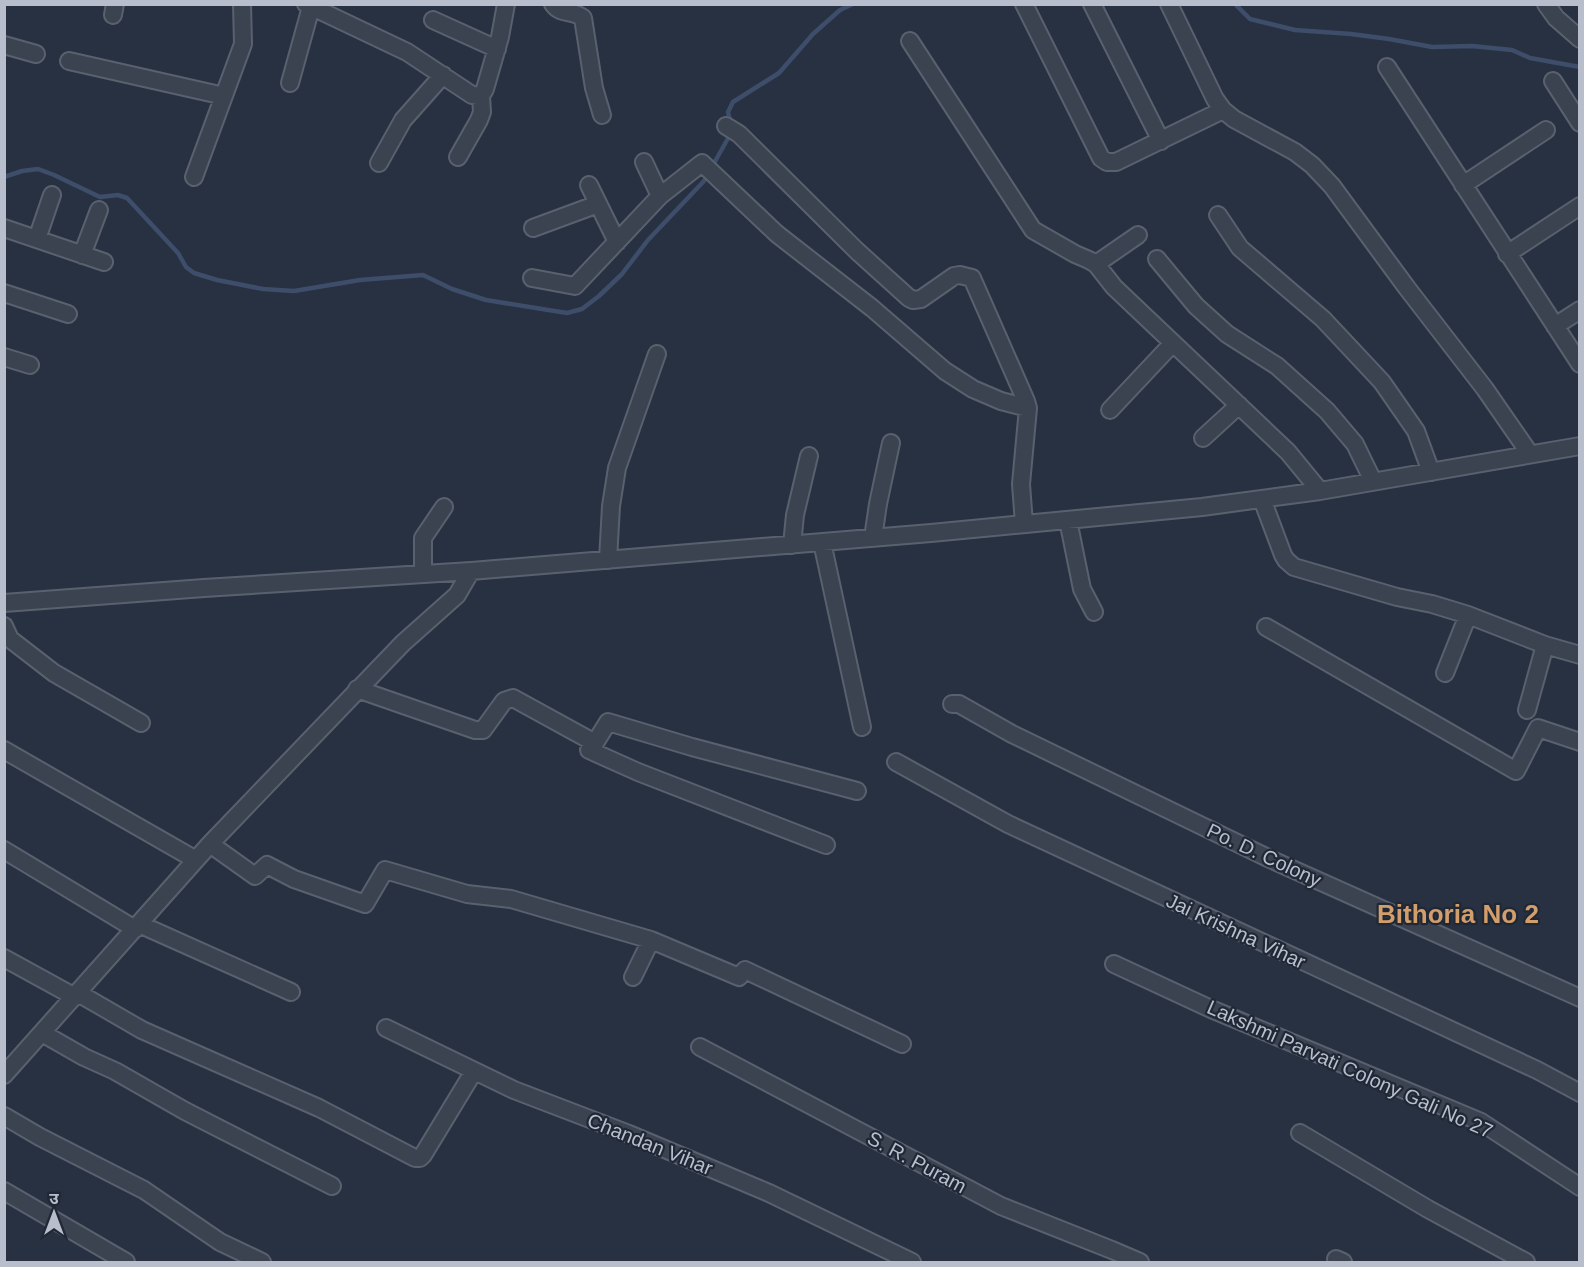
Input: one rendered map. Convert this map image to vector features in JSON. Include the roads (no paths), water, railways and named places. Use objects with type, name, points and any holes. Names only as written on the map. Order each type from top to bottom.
[{"type":"street","points":[[194,177],[243,44],[242,4]]},
{"type":"street","points":[[458,157],[480,120],[482,112],[480,96],[485,89],[497,49],[506,4]]},
{"type":"street","points":[[553,4],[559,10],[578,14],[583,18],[594,88],[602,115]]},
{"type":"street","points":[[1024,4],[1101,158],[1107,162],[1116,162],[1223,110]]},
{"type":"street","points":[[1092,4],[1161,141]]},
{"type":"street","points":[[1169,4],[1215,99],[1223,110],[1295,152],[1312,165],[1332,186],[1485,389],[1530,454]]},
{"type":"street","points":[[1546,4],[1556,18],[1580,39]]},
{"type":"street","points":[[290,83],[309,6],[407,52],[472,95],[480,96]]},
{"type":"street","points":[[433,20],[497,49]]},
{"type":"street","points":[[910,41],[1033,230],[1096,264],[1114,287],[1288,452],[1320,491]]},
{"type":"street","points":[[4,45],[36,54]]},
{"type":"street","points":[[69,61],[224,96]]},
{"type":"street","points":[[1387,67],[1507,255],[1580,364]]},
{"type":"street","points":[[379,163],[403,120],[443,75]]},
{"type":"street","points":[[1553,81],[1580,123]]},
{"type":"street","points":[[732,130],[909,298],[921,299],[954,276],[972,278],[1028,408],[1021,484],[1024,524]]},
{"type":"street","points":[[1463,184],[1546,130]]},
{"type":"street","points":[[644,162],[660,196]]},
{"type":"street","points":[[532,278],[575,286],[660,196],[702,163],[777,234],[872,308],[945,371],[973,389],[1001,401],[1028,408]]},
{"type":"street","points":[[589,185],[617,242]]},
{"type":"street","points":[[37,239],[52,195]]},
{"type":"street","points":[[533,228],[598,204]]},
{"type":"street","points":[[1507,255],[1580,206]]},
{"type":"street","points":[[82,255],[99,210]]},
{"type":"street","points":[[1218,215],[1240,248],[1323,319],[1382,382],[1416,431],[1431,472]]},
{"type":"street","points":[[4,228],[104,262]]},
{"type":"street","points":[[1096,264],[1138,235]]},
{"type":"street","points":[[1157,259],[1196,306],[1227,334],[1276,366],[1327,411],[1354,444],[1373,482]]},
{"type":"street","points":[[4,293],[68,314]]},
{"type":"street","points":[[1555,326],[1580,310]]},
{"type":"street","points":[[1110,410],[1173,344]]},
{"type":"street","points":[[608,560],[611,506],[617,468],[657,354]]},
{"type":"street","points":[[4,357],[30,365]]},
{"type":"street","points":[[1203,438],[1239,405]]},
{"type":"street","points":[[873,538],[891,443]]},
{"type":"street","points":[[4,603],[471,571],[873,538],[1202,507],[1320,491],[1580,446]]},
{"type":"street","points":[[792,545],[795,515],[809,456]]},
{"type":"street","points":[[1262,499],[1283,555],[1294,567],[1468,615],[1545,645],[1580,655]]},
{"type":"street","points":[[423,574],[423,538],[444,507]]},
{"type":"street","points":[[1068,520],[1082,589],[1094,612]]},
{"type":"street","points":[[822,542],[862,727]]},
{"type":"street","points":[[4,1075],[210,844],[357,689],[403,643],[457,595],[471,571]]},
{"type":"street","points":[[1445,673],[1468,615]]},
{"type":"street","points":[[4,626],[10,639],[54,673],[141,723]]},
{"type":"street","points":[[1266,627],[1516,771],[1538,728],[1580,742]]},
{"type":"street","points":[[1527,710],[1545,645]]},
{"type":"street","points":[[357,689],[475,730],[483,730],[504,701],[513,698],[595,743]]},
{"type":"street","name":"Po. D. Colony","points":[[952,704],[959,704],[1012,734],[1270,859],[1580,998]]},
{"type":"street","points":[[826,845],[638,772],[589,750],[608,722],[857,791]]},
{"type":"street","points":[[4,750],[196,860]]},
{"type":"street","name":"Jai Krishna Vihar","points":[[896,762],[1008,824],[1537,1070],[1580,1093]]},
{"type":"street","points":[[210,844],[255,876],[267,865],[294,879],[365,904],[385,870],[467,894],[511,899],[651,940],[739,977],[745,970],[902,1044]]},
{"type":"street","points":[[4,850],[137,926],[291,992]]},
{"type":"street","points":[[633,977],[651,940]]},
{"type":"street","points":[[4,958],[142,1030],[319,1108],[415,1158],[423,1155],[474,1071]]},
{"type":"street","name":"Lakshmi Parvati Colony Gali No 27","points":[[1114,964],[1211,1009],[1481,1122],[1580,1187]]},
{"type":"street","name":"Chandan Vihar","points":[[386,1028],[514,1090],[629,1134],[769,1193],[912,1263]]},
{"type":"street","points":[[42,1033],[84,1057],[116,1071],[185,1111],[332,1185]]},
{"type":"street","name":"S. R. Puram","points":[[700,1047],[1001,1206],[1140,1263]]},
{"type":"street","points":[[4,1116],[144,1190],[220,1242],[262,1263]]},
{"type":"street","points":[[1300,1133],[1428,1209],[1526,1263]]},
{"type":"street","points":[[4,1191],[126,1263]]},
{"type":"waterway","points":[[732,124],[728,112],[733,102],[779,73],[813,34],[840,10],[853,4]]},
{"type":"waterway","points":[[1235,4],[1250,19],[1295,30],[1351,34],[1432,47],[1472,46],[1512,50],[1530,58],[1580,67]]},
{"type":"waterway","points":[[4,177],[38,169],[100,197],[118,195],[127,198],[178,253],[186,267],[194,273],[217,280],[263,289],[294,291],[360,280],[423,275],[452,289],[486,300],[567,313],[582,309],[622,274],[648,240],[704,181],[731,133]]},
{"type":"district","name":"Bithoria No 2","points":[[1458,914]]}]
